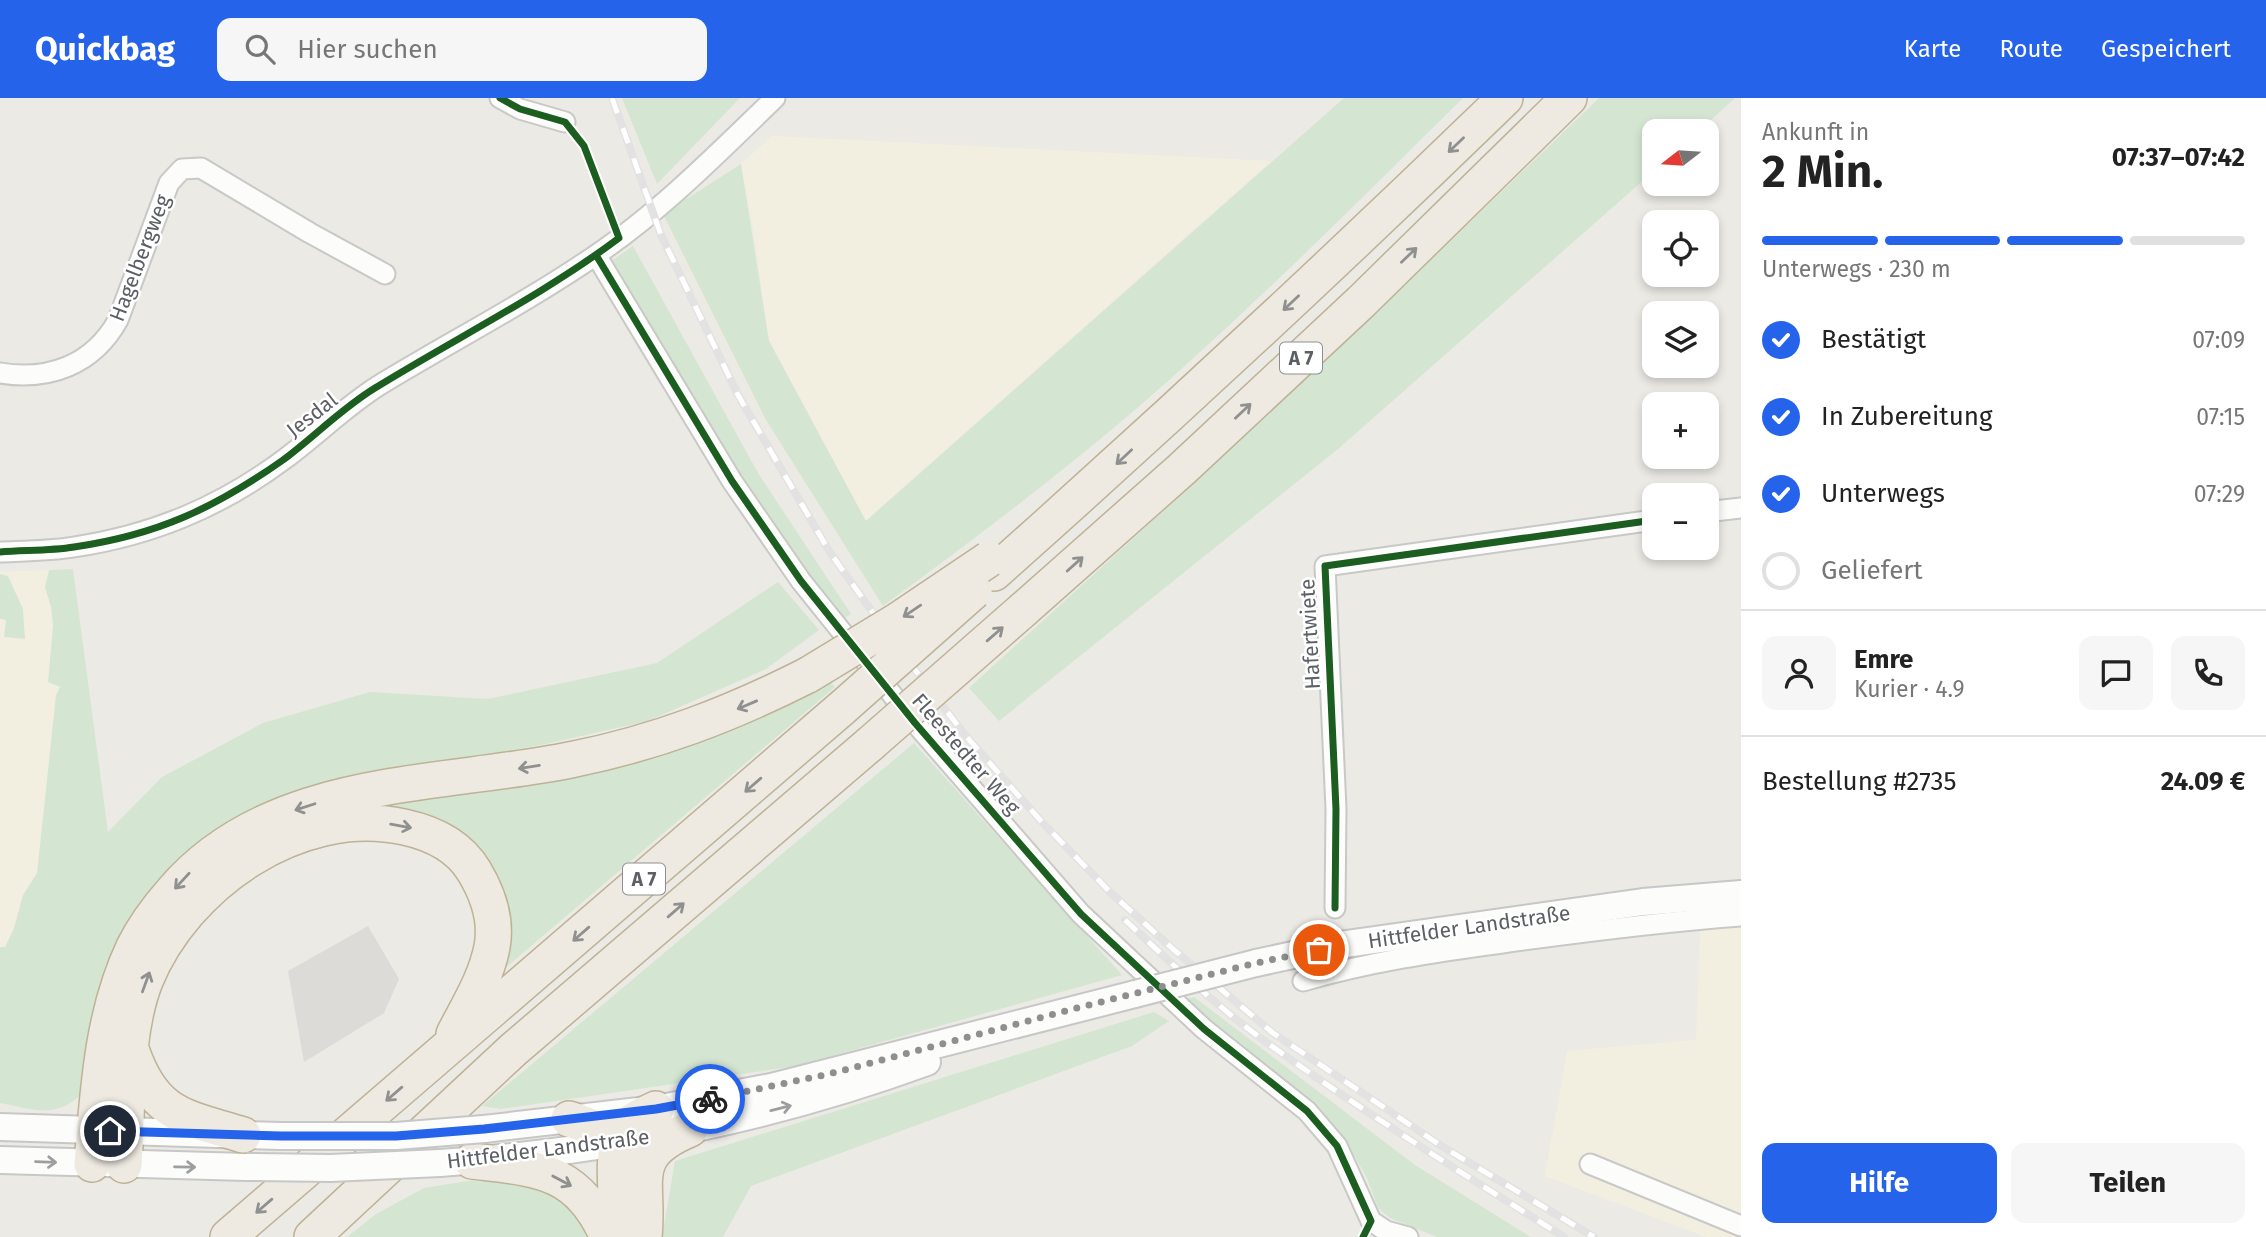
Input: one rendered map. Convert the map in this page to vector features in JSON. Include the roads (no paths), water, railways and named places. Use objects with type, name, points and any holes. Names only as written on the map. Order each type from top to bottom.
[{"type":"highway","name":"A 7","points":[[228,1237],[842,708],[992,566],[1073,502],[1330,267],[1505,98]]},
{"type":"highway","name":"A 7","points":[[286,1237],[359,1173],[513,1050],[870,744],[1182,469],[1361,302],[1569,98]]},
{"type":"highway","points":[[109,1148],[98,1096],[117,986],[135,945],[157,910],[205,858],[234,838],[275,818],[343,797],[568,761],[688,729],[752,704],[808,675],[992,566]]},
{"type":"highway","points":[[109,1148],[144,983],[157,955],[192,908],[214,885],[276,845],[328,828],[365,823],[394,824],[423,831],[448,844],[470,864],[485,889],[492,916],[492,943],[485,974],[446,1049]]},
{"type":"highway","points":[[131,1048],[140,1074],[154,1097],[244,1151]]},
{"type":"highway","points":[[312,1237],[513,1050]]},
{"type":"highway","points":[[618,1237],[619,1211],[614,1156],[616,1142],[625,1128],[656,1109]]},
{"type":"highway","points":[[569,1119],[593,1126],[616,1142],[632,1157],[644,1176]]},
{"type":"highway","points":[[644,1237],[644,1176],[648,1159],[654,1149],[667,1139],[690,1129]]},
{"type":"highway","points":[[465,1151],[536,1170],[572,1186],[587,1199],[608,1237]]},
{"type":"main road","name":"Hittfelder Landstraße","points":[[244,1151],[281,1136],[396,1136],[465,1151],[569,1119],[656,1109],[817,1077],[1256,963],[1339,946],[1615,906],[1741,894]]},
{"type":"main road","name":"Hittfelder Landstraße","points":[[0,1160],[109,1148],[244,1151],[331,1168],[465,1151],[616,1142],[783,1108],[878,1080],[1077,1008]]},
{"type":"main road","name":"Hittfelder Landstraße","points":[[0,1127],[109,1148]]},
{"type":"street","points":[[500,98],[520,109],[565,122]]},
{"type":"street","name":"Jesdal","points":[[0,552],[74,547],[150,531],[204,510],[277,464],[368,392],[596,255],[663,202],[775,98]]},
{"type":"street","name":"Hagelbergweg","points":[[0,373],[33,376],[50,373],[80,361],[106,339],[118,320],[169,183],[182,169],[201,169],[385,274]]},
{"type":"street","name":"Fleestedter Weg","points":[[596,255],[732,481],[802,581],[915,723],[1081,914],[1204,1029],[1307,1111],[1337,1146],[1371,1221],[1386,1231],[1408,1237]]},
{"type":"street","points":[[1719,511],[1741,508]]},
{"type":"street","name":"Hafertwiete","points":[[1335,908],[1336,809],[1325,566],[1642,522]]},
{"type":"street","name":"Hittfelder Landstraße","points":[[1303,981],[1398,958],[1588,931],[1741,916]]},
{"type":"street","points":[[1590,1164],[1741,1226]]},
{"type":"railway","points":[[612,98],[661,235],[738,395],[829,551],[965,735],[1041,821],[1112,894],[1273,1033],[1443,1147],[1594,1237]]},
{"type":"railway","points":[[1125,920],[1211,999],[1302,1068],[1564,1237]]}]
